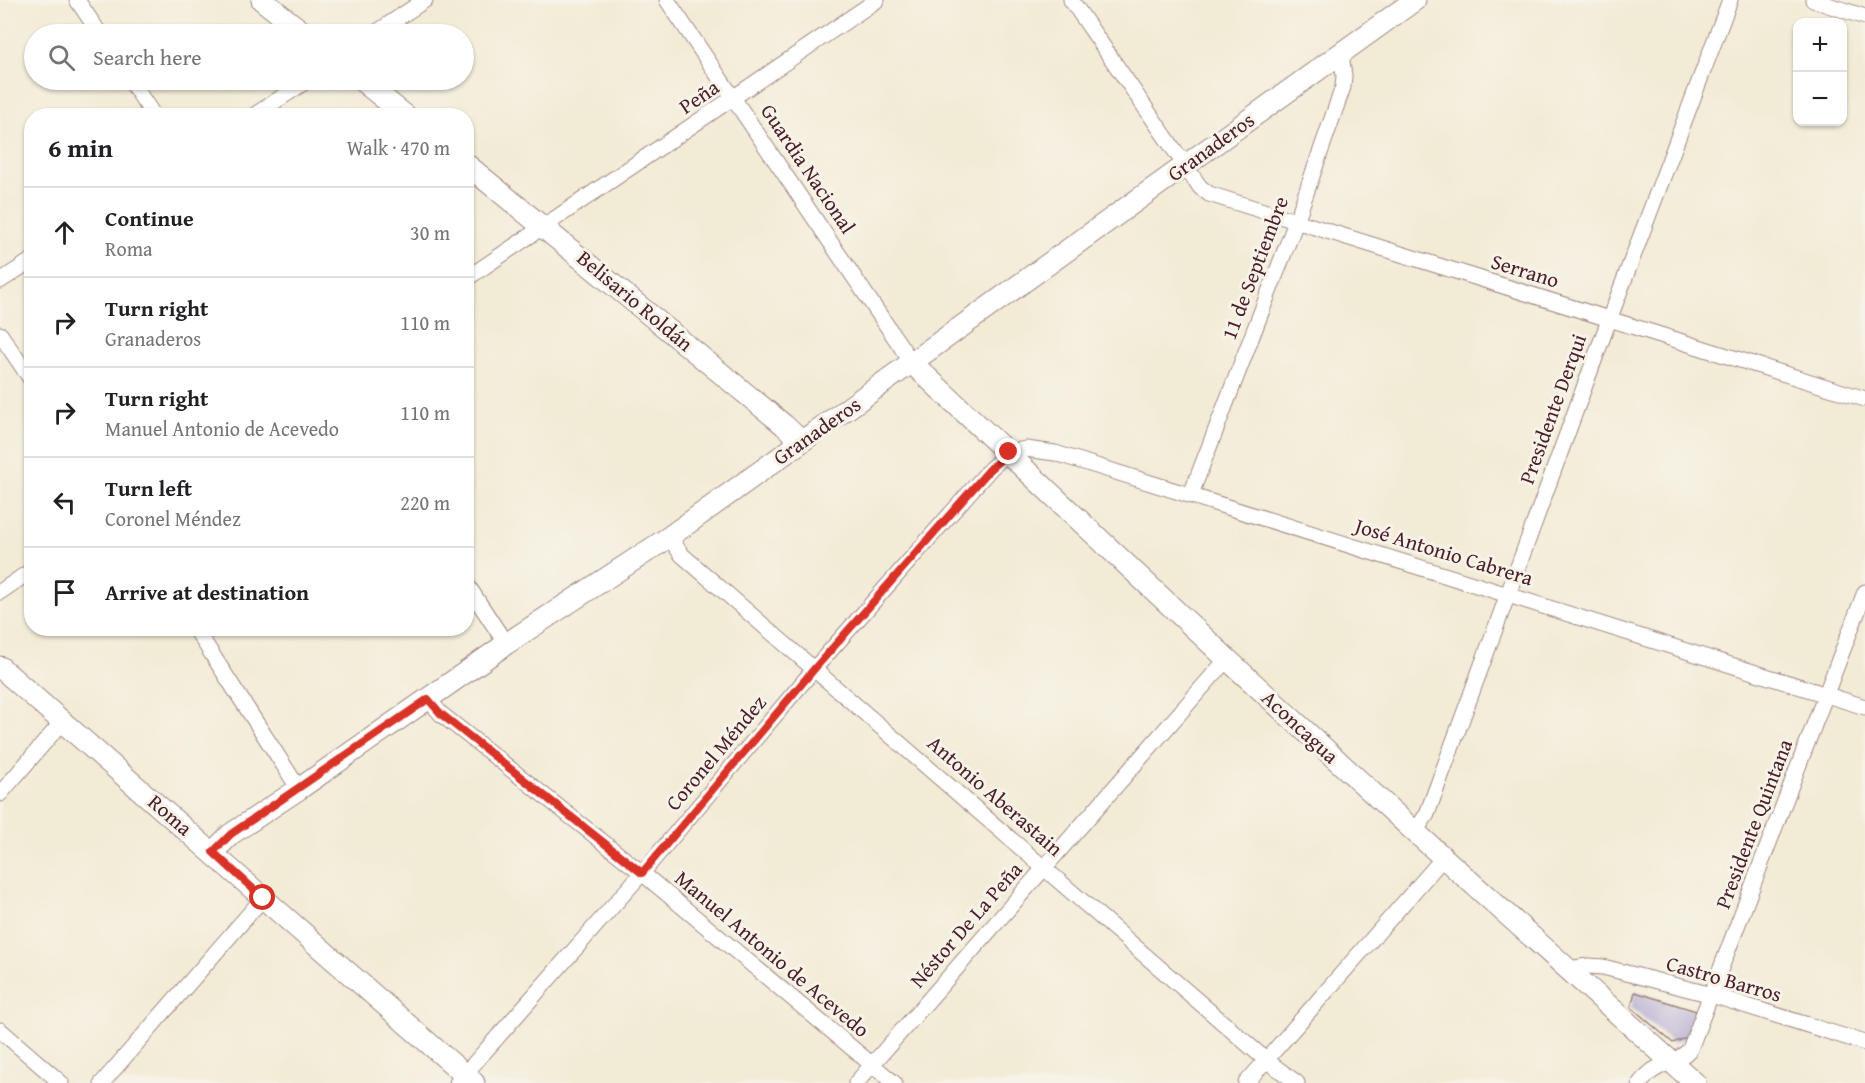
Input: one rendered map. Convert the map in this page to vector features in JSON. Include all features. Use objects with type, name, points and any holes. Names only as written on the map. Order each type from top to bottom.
[{"type":"street","points":[[77,0],[93,24]]},
{"type":"street","points":[[262,0],[292,24]]},
{"type":"street","points":[[389,24],[425,0]]},
{"type":"street","name":"Guardia Nacional","points":[[667,0],[912,363]]},
{"type":"street","name":"Peña","points":[[474,274],[877,0]]},
{"type":"street","name":"Serrano","points":[[1071,0],[1185,166],[1200,187],[1209,194],[1865,399]]},
{"type":"street","name":"Granaderos","points":[[213,852],[231,834],[506,644],[669,537],[1415,0]]},
{"type":"street","name":"Presidente Derqui","points":[[1415,832],[1427,814],[1730,0]]},
{"type":"street","points":[[1813,0],[1865,17]]},
{"type":"street","name":"11 de Septiembre","points":[[1191,494],[1296,222],[1343,87],[1341,54]]},
{"type":"street","points":[[137,90],[149,108]]},
{"type":"street","points":[[265,108],[293,90]]},
{"type":"street","points":[[374,90],[396,108]]},
{"type":"street","name":"Belisario Roldán","points":[[474,170],[801,441]]},
{"type":"street","points":[[0,281],[24,265]]},
{"type":"street","points":[[0,334],[24,369]]},
{"type":"street","name":"Aconcagua","points":[[912,363],[1443,858],[1695,1083]]},
{"type":"street","name":"José Antonio Cabrera","points":[[1009,452],[1026,449],[1055,453],[1865,707]]},
{"type":"street","name":"Coronel Méndez","points":[[465,1080],[815,668],[991,468],[1009,452]]},
{"type":"street","name":"Antonio Aberastain","points":[[669,537],[682,555],[1266,1060],[1297,1083]]},
{"type":"street","points":[[0,592],[24,576]]},
{"type":"street","name":"Presidente Quintana","points":[[1640,1083],[1651,1072],[1673,1062],[1690,1049],[1865,592]]},
{"type":"street","points":[[474,595],[506,644]]},
{"type":"street","points":[[200,636],[299,789]]},
{"type":"street","name":"Néstor De La Peña","points":[[856,1083],[1227,659]]},
{"type":"street","name":"Roma","points":[[0,667],[213,852],[465,1080]]},
{"type":"street","name":"Manuel Antonio de Acevedo","points":[[428,699],[441,714],[642,873],[894,1083]]},
{"type":"street","points":[[0,794],[63,721]]},
{"type":"street","points":[[1246,1083],[1443,858]]},
{"type":"street","points":[[102,1083],[263,898]]},
{"type":"street","name":"Castro Barros","points":[[1569,969],[1588,966],[1603,967],[1712,995],[1865,1043]]},
{"type":"street","points":[[0,1030],[61,1083]]},
{"type":"building","points":[[1635,992],[1696,1011],[1689,1037],[1673,1043],[1631,1007]]},
{"type":"route","points":[[263,898],[213,852],[231,834],[428,699],[441,714],[642,873],[815,668],[991,468],[1009,452]]}]
